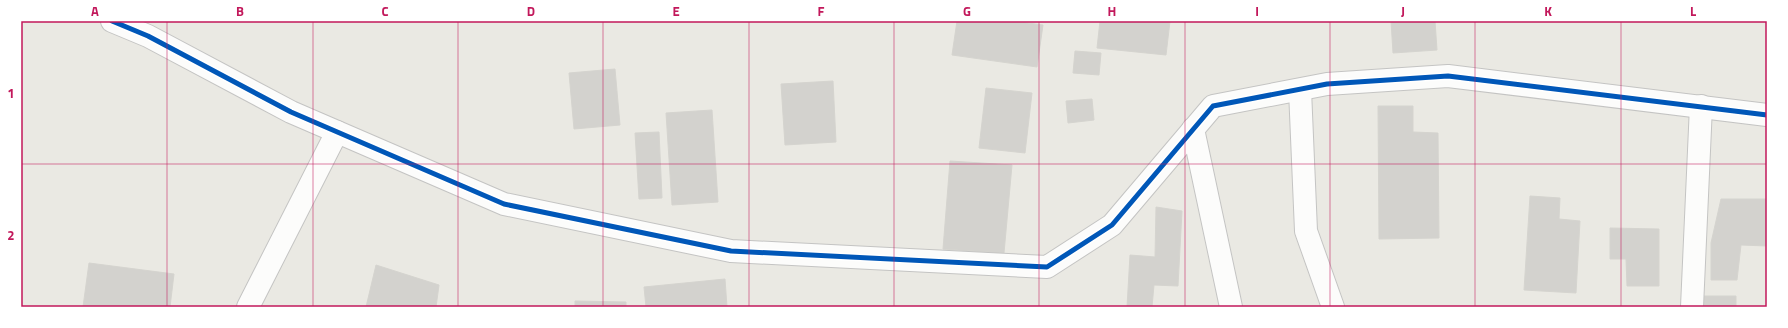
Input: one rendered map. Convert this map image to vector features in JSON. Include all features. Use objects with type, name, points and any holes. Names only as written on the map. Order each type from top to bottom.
[{"type":"street","points":[[112,21],[148,36],[291,112],[504,204],[731,251],[1047,266],[1112,224],[1213,106],[1327,84],[1448,76],[1767,115]]},
{"type":"street","points":[[1300,90],[1306,231],[1333,307]]},
{"type":"street","points":[[1692,307],[1701,106]]},
{"type":"street","points":[[1193,129],[1231,307]]},
{"type":"street","points":[[248,307],[337,132]]},
{"type":"building","points":[[957,21],[1013,21],[1043,25],[1037,67],[952,55]]},
{"type":"building","points":[[1100,21],[1170,21],[1166,55],[1097,48]]},
{"type":"building","points":[[1391,21],[1435,21],[1437,50],[1393,53]]},
{"type":"building","points":[[1075,51],[1101,53],[1099,75],[1073,73]]},
{"type":"building","points":[[615,69],[620,125],[574,129],[569,73]]},
{"type":"building","points":[[833,81],[836,142],[785,145],[781,84]]},
{"type":"building","points":[[986,88],[1032,93],[1025,153],[979,148]]},
{"type":"building","points":[[1092,99],[1094,120],[1068,123],[1066,101]]},
{"type":"building","points":[[1378,106],[1413,106],[1413,132],[1438,133],[1439,238],[1379,239]]},
{"type":"building","points":[[712,110],[718,202],[672,205],[666,113]]},
{"type":"building","points":[[659,132],[662,198],[639,199],[635,133]]},
{"type":"building","points":[[950,161],[1012,165],[1004,253],[943,249]]},
{"type":"building","points":[[1530,196],[1560,198],[1559,219],[1580,221],[1576,293],[1524,290]]},
{"type":"building","points":[[1721,199],[1767,199],[1767,246],[1741,245],[1737,280],[1711,280],[1711,243]]},
{"type":"building","points":[[1156,207],[1182,211],[1178,286],[1154,285],[1152,307],[1127,307],[1130,255],[1155,257]]},
{"type":"building","points":[[1610,228],[1659,229],[1659,286],[1627,286],[1626,259],[1610,259]]},
{"type":"building","points":[[89,263],[174,274],[170,307],[83,307]]},
{"type":"building","points":[[376,265],[439,285],[436,307],[366,307]]},
{"type":"building","points":[[725,279],[727,307],[646,307],[644,287]]},
{"type":"building","points":[[1703,296],[1736,296],[1736,307],[1704,307]]},
{"type":"building","points":[[575,301],[626,302],[626,307],[575,307]]},
{"type":"cycle path","points":[[112,21],[148,36],[291,112],[504,204],[731,251],[1047,267],[1112,225],[1213,106],[1327,84],[1448,76],[1767,115]]}]
